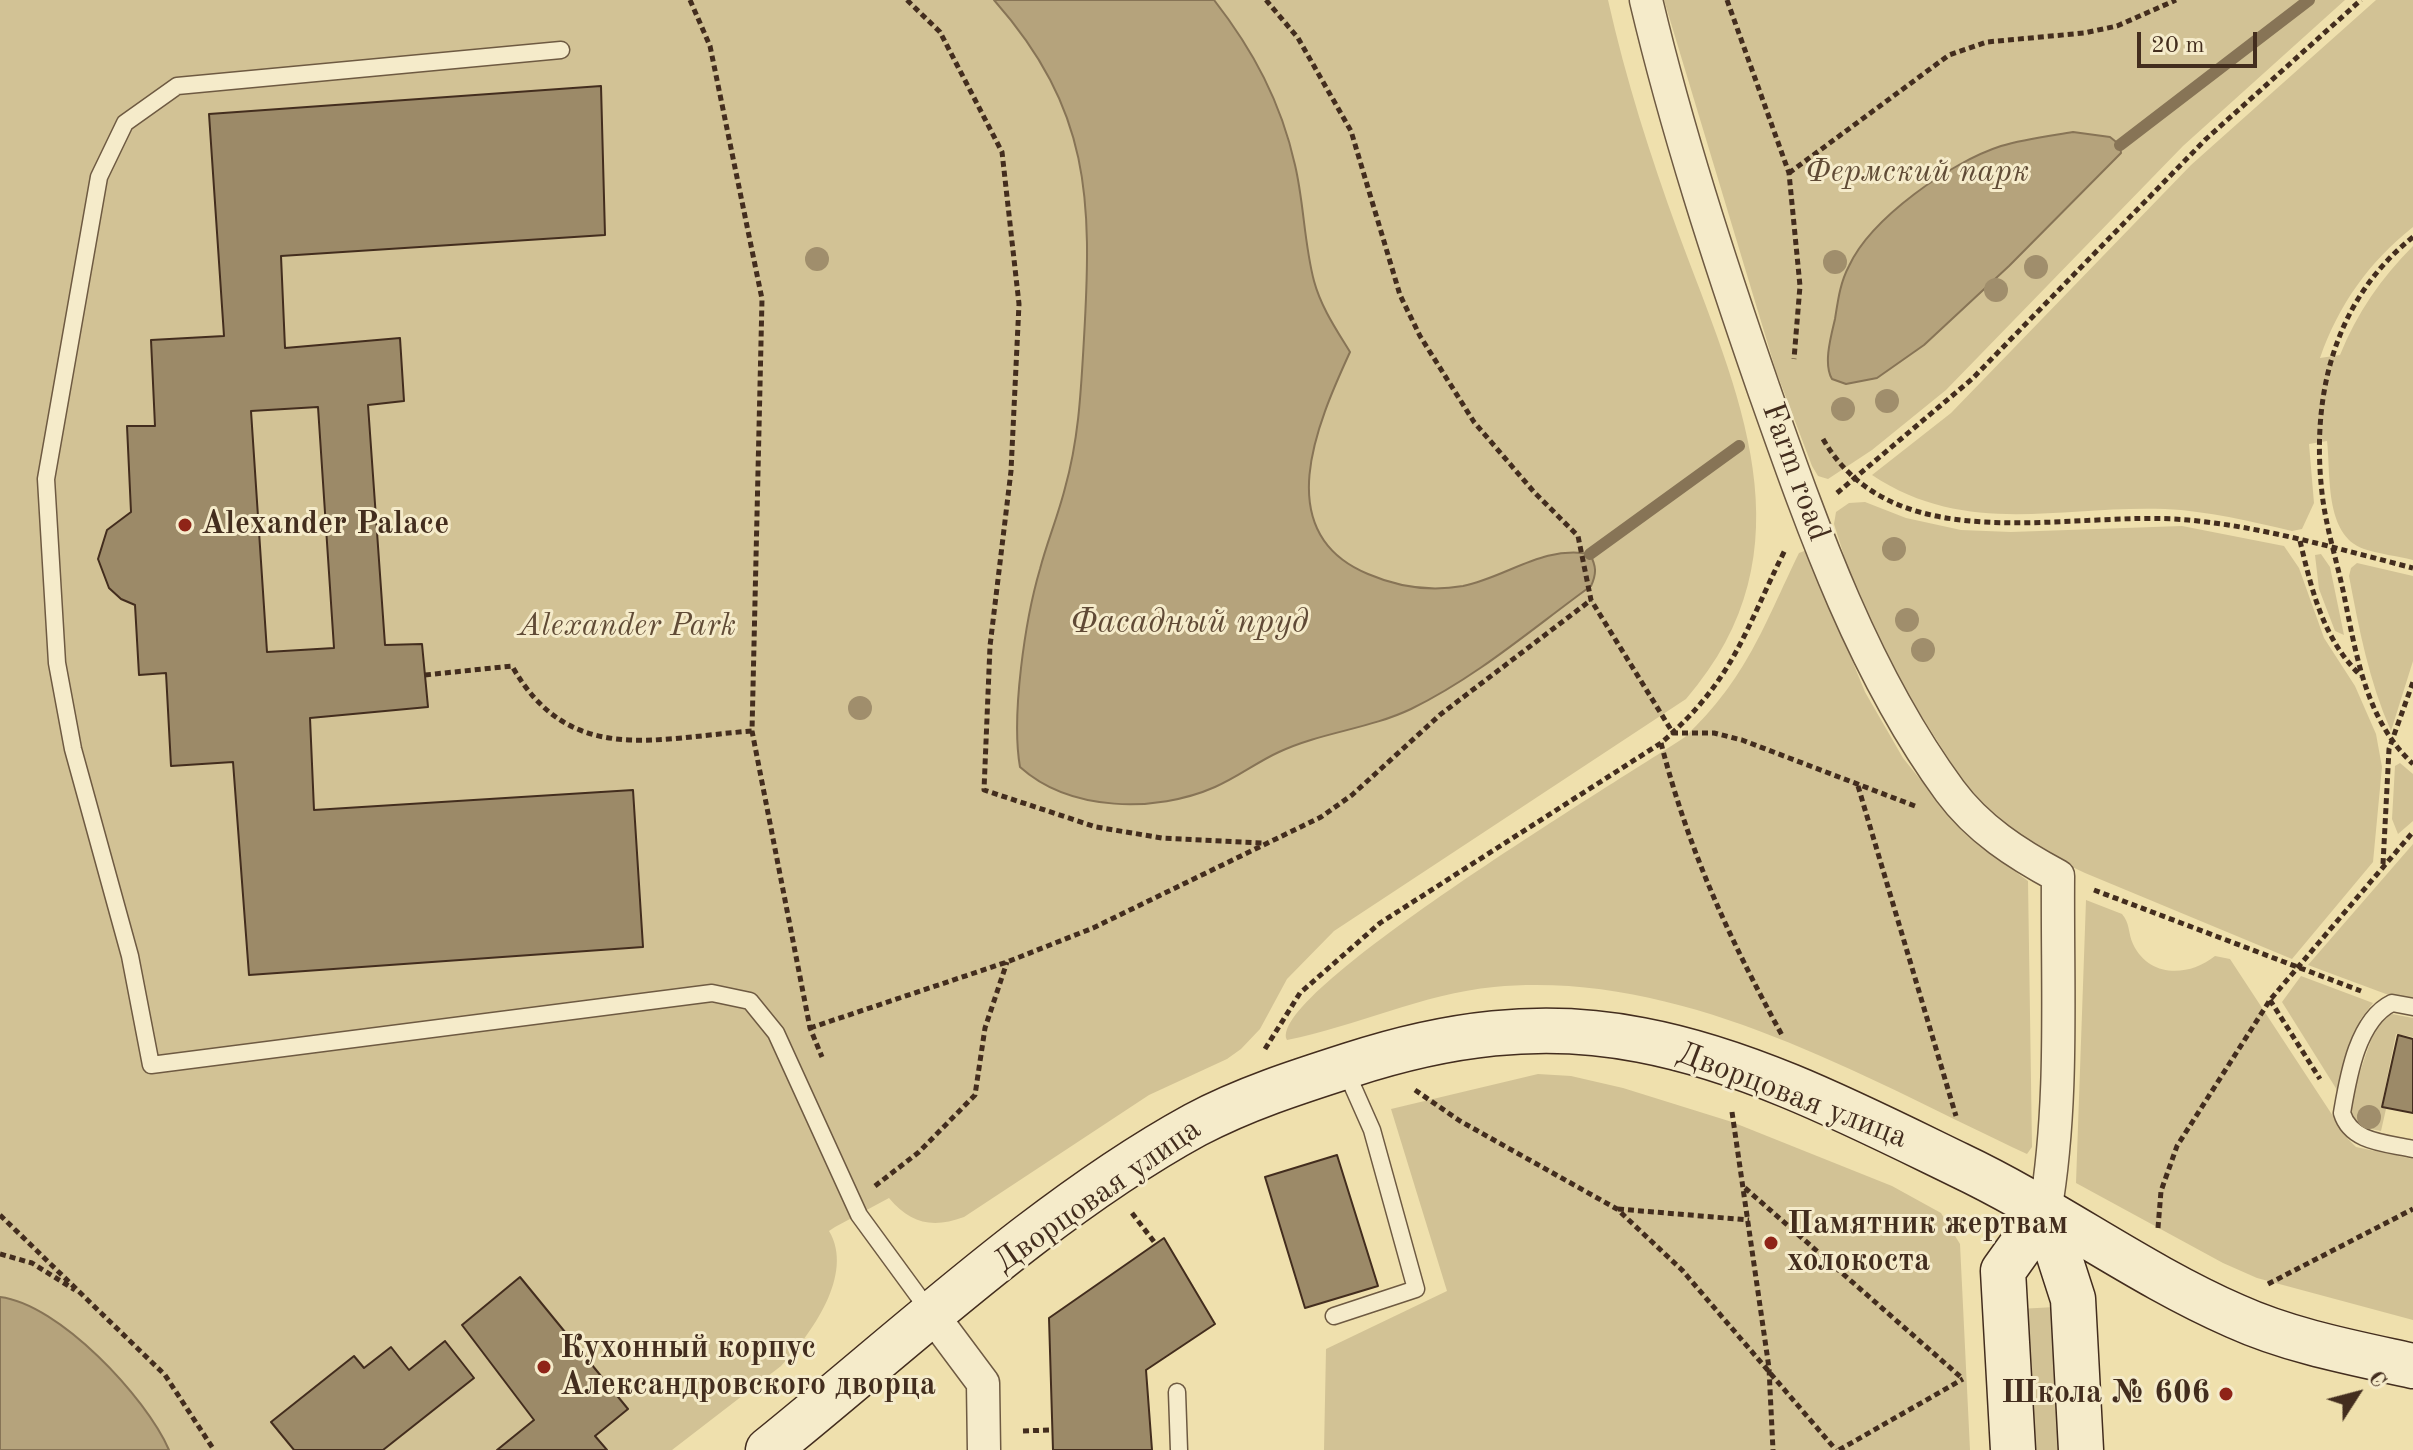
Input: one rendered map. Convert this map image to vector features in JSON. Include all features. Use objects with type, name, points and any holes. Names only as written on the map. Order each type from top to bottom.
[{"type":"main road","name":"Дворцовая улица","points":[[768,1450],[1037,1232],[1146,1154],[1241,1103],[1344,1067],[1430,1043],[1497,1031],[1557,1029],[1642,1040],[1721,1061],[1868,1121],[1976,1173],[2163,1281],[2241,1319],[2413,1366]]},
{"type":"main road","points":[[2013,1450],[2003,1271],[2045,1212]]},
{"type":"main road","points":[[2045,1212],[2073,1299],[2081,1450]]},
{"type":"street","name":"Farm road","points":[[1646,0],[1721,264],[1809,516],[1871,659],[1898,710],[1951,793],[1980,825],[2007,846],[2058,876]]},
{"type":"street","points":[[2045,1212],[2052,1174],[2056,1089],[2058,876]]},
{"type":"street","points":[[933,1316],[983,1383],[984,1450]]},
{"type":"lane","points":[[561,50],[177,86],[125,123],[99,177],[46,479],[49,569],[57,663],[73,749],[130,956],[151,1065],[701,994],[731,994],[750,1001],[776,1033],[859,1215],[933,1316]]},
{"type":"lane","points":[[2413,1007],[2392,1003],[2378,1011],[2369,1024],[2342,1113],[2350,1130],[2358,1136],[2413,1149]]},
{"type":"lane","points":[[1334,1316],[1416,1289],[1372,1130],[1344,1067]]},
{"type":"lane","points":[[1177,1392],[1179,1450]]},
{"type":"path","points":[[690,0],[710,46],[762,299],[752,731],[810,1028],[828,1071]]},
{"type":"path","points":[[907,0],[940,32],[1002,152],[1019,304],[1011,471],[990,646],[984,790],[1096,827],[1162,838],[1262,843]]},
{"type":"path","points":[[1266,0],[1298,38],[1351,131],[1400,295],[1442,375],[1502,456],[1578,536],[1591,600],[1673,733],[1705,732],[1742,740],[1858,786],[1980,825]]},
{"type":"path","points":[[1727,0],[1789,173],[1800,286],[1793,363]]},
{"type":"path","points":[[1789,173],[1949,55],[1987,42],[2084,33],[2117,26],[2176,0]]},
{"type":"path","points":[[2413,237],[2378,270],[2352,305],[2330,357],[2318,442],[2322,495],[2361,676],[2392,744],[2413,764]]},
{"type":"path","points":[[1820,434],[1854,480],[1879,497],[1940,516],[2014,523],[2183,520],[2334,548],[2413,568]]},
{"type":"path","points":[[2300,541],[2316,605],[2328,633],[2361,676]]},
{"type":"path","points":[[810,1028],[1007,962],[1093,928],[1262,843],[1321,817],[1352,795],[1441,714],[1591,600]]},
{"type":"path","points":[[425,675],[512,666],[527,693],[546,713],[594,737],[631,740],[752,731]]},
{"type":"path","points":[[2383,865],[2392,744],[2413,682]]},
{"type":"path","points":[[1661,743],[1676,802],[1702,877],[1786,1042]]},
{"type":"path","points":[[1858,786],[1960,1129]]},
{"type":"path","points":[[2158,1237],[2161,1191],[2177,1146],[2270,1000],[2413,832]]},
{"type":"path","points":[[2058,876],[2392,1003]]},
{"type":"path","points":[[874,1187],[919,1152],[975,1095],[985,1028],[1007,962]]},
{"type":"path","points":[[2270,1000],[2342,1113]]},
{"type":"path","points":[[1411,1087],[1460,1121],[1617,1209],[1663,1250],[1838,1450],[1963,1379]]},
{"type":"path","points":[[1732,1112],[1769,1368],[1773,1450]]},
{"type":"path","points":[[868,1172],[878,1194]]},
{"type":"path","points":[[1744,1188],[1976,1387]]},
{"type":"path","points":[[1129,1209],[1155,1243]]},
{"type":"path","points":[[1617,1209],[1749,1220]]},
{"type":"path","points":[[2270,1283],[2413,1209]]},
{"type":"path","points":[[0,1215],[165,1375],[214,1450]]},
{"type":"path","points":[[0,1254],[32,1263],[89,1299]]},
{"type":"path","points":[[1023,1431],[1049,1430]]},
{"type":"green space","name":"Alexander Park","points":[[0,0],[1608,0],[1648,146],[1741,411],[1753,469],[1756,528],[1748,585],[1725,642],[1686,699],[1334,931],[1287,979],[1260,1029],[1227,1059],[1149,1095],[964,1217],[942,1223],[922,1221],[905,1213],[889,1198],[829,1231],[836,1248],[837,1266],[833,1284],[826,1303],[805,1338],[781,1366],[672,1450],[0,1450]]},
{"type":"green space","name":"Фермский парк","points":[[1664,0],[2345,0],[2183,146],[1946,390],[1872,450],[1828,479],[1818,476],[1812,466],[1776,371]]},
{"type":"green space","points":[[2376,0],[2413,0],[2413,227],[2397,240],[2357,285],[2336,320],[2320,358],[2340,355],[2371,297],[2413,246],[2413,560],[2364,549],[2351,542],[2342,531],[2332,502],[2327,441],[2309,444],[2314,503],[2302,529],[2292,531],[2213,514],[2165,509],[2015,514],[1979,512],[1943,506],[1908,494],[1872,475],[1951,413],[2191,165]]},
{"type":"green space","points":[[1865,502],[1906,518],[1961,530],[2011,532],[2182,526],[2284,546],[2299,568],[2324,638],[2355,686],[2376,734],[2382,767],[2373,862],[2292,959],[2047,855],[1995,817],[1967,788],[1895,674],[1852,581],[1834,524],[1836,512],[1849,503]]},
{"type":"green space","points":[[1807,550],[1865,692],[1903,758],[1944,809],[2028,881],[2032,1147],[2027,1154],[1901,1093],[1770,1035],[1702,1012],[1634,995],[1564,986],[1494,987],[1441,996],[1287,1040],[1296,1015],[1333,977],[1391,932],[1459,883],[1685,737],[1724,694],[1739,672],[1799,553]]},
{"type":"green space","points":[[2321,554],[2330,567],[2344,635],[2335,631],[2319,589],[2315,555]]},
{"type":"green space","points":[[2357,563],[2413,576],[2413,661],[2391,731],[2371,674],[2357,616],[2349,576],[2351,568]]},
{"type":"green space","points":[[2400,763],[2413,774],[2413,821],[2398,834],[2392,819],[2395,766]]},
{"type":"green space","points":[[2413,844],[2413,998],[2386,994],[2308,965]]},
{"type":"green space","points":[[2086,900],[2122,914],[2140,955],[2159,968],[2182,970],[2205,963],[2215,956],[2230,959],[2348,1139],[2356,1147],[2413,1159],[2413,1320],[2257,1278],[2223,1263],[2076,1183]]},
{"type":"green space","points":[[2301,976],[2373,1003],[2360,1020],[2337,1090],[2282,1002]]},
{"type":"green space","points":[[2392,1014],[2413,1018],[2413,1037],[2396,1034],[2381,1108],[2386,1109],[2381,1131],[2358,1123],[2352,1110],[2355,1089],[2374,1031],[2379,1022]]},
{"type":"green space","points":[[1538,1074],[1571,1076],[1623,1088],[1732,1122],[1892,1186],[1941,1213],[1960,1244],[1970,1450],[1324,1450],[1326,1349],[1447,1291],[1391,1109]]},
{"type":"green space","points":[[2055,1307],[2062,1450],[2026,1450],[2019,1309]]},
{"type":"water","name":"Фасадный пруд","points":[[994,0],[1214,0],[1241,38],[1274,98],[1282,120],[1298,179],[1314,281],[1325,309],[1350,352],[1325,411],[1315,443],[1310,475],[1310,505],[1319,532],[1337,556],[1379,578],[1402,585],[1438,588],[1479,582],[1557,554],[1590,554],[1595,570],[1591,586],[1482,667],[1411,709],[1295,745],[1215,787],[1192,795],[1141,804],[1088,800],[1040,782],[1020,767],[1018,695],[1025,641],[1034,590],[1065,488],[1076,432],[1084,338],[1087,242],[1085,199],[1067,119],[1050,80],[1026,40]]},
{"type":"water","points":[[2073,132],[2110,137],[2120,145],[2121,153],[2009,266],[1924,345],[1877,378],[1846,384],[1832,379],[1828,366],[1829,350],[1841,285],[1849,266],[1875,229],[1914,194],[1981,154],[2019,141]]},
{"type":"water","points":[[0,1297],[23,1303],[48,1316],[98,1356],[141,1405],[169,1450],[0,1450]]},
{"type":"building","name":"Alexander Palace","points":[[601,86],[605,235],[281,256],[285,348],[400,338],[404,401],[368,405],[385,645],[422,644],[428,707],[310,718],[314,810],[633,790],[643,947],[249,975],[233,762],[171,766],[166,673],[139,675],[135,605],[121,599],[109,588],[98,559],[107,530],[131,512],[127,426],[155,426],[151,340],[224,336],[209,114]],"holes":[[[318,407],[334,648],[267,652],[251,411]]]},
{"type":"building","points":[[2398,1035],[2413,1039],[2413,1113],[2382,1107]]},
{"type":"building","points":[[1337,1155],[1378,1286],[1305,1308],[1265,1177]]},
{"type":"building","points":[[1164,1238],[1215,1324],[1146,1370],[1152,1450],[1053,1450],[1049,1318]]},
{"type":"building","name":"Кухонный корпус Александровского дворца","points":[[520,1277],[628,1409],[595,1436],[607,1450],[497,1450],[534,1420],[462,1325]]},
{"type":"building","name":"Кухонный корпус Александровского дворца","points":[[445,1341],[474,1378],[383,1450],[294,1450],[271,1422],[354,1356],[364,1368],[391,1347],[409,1370]]},
{"type":"waterway","points":[[2120,145],[2309,0]]},
{"type":"waterway","points":[[1590,554],[1739,446]]},
{"type":"place","name":"Alexander Palace","points":[[185,525]]},
{"type":"place","name":"Памятник жертвам холокоста","points":[[1771,1243]]},
{"type":"place","name":"Кухонный корпус Александровского дворца","points":[[544,1367]]},
{"type":"place","name":"Школа № 606","points":[[2226,1394]]}]
